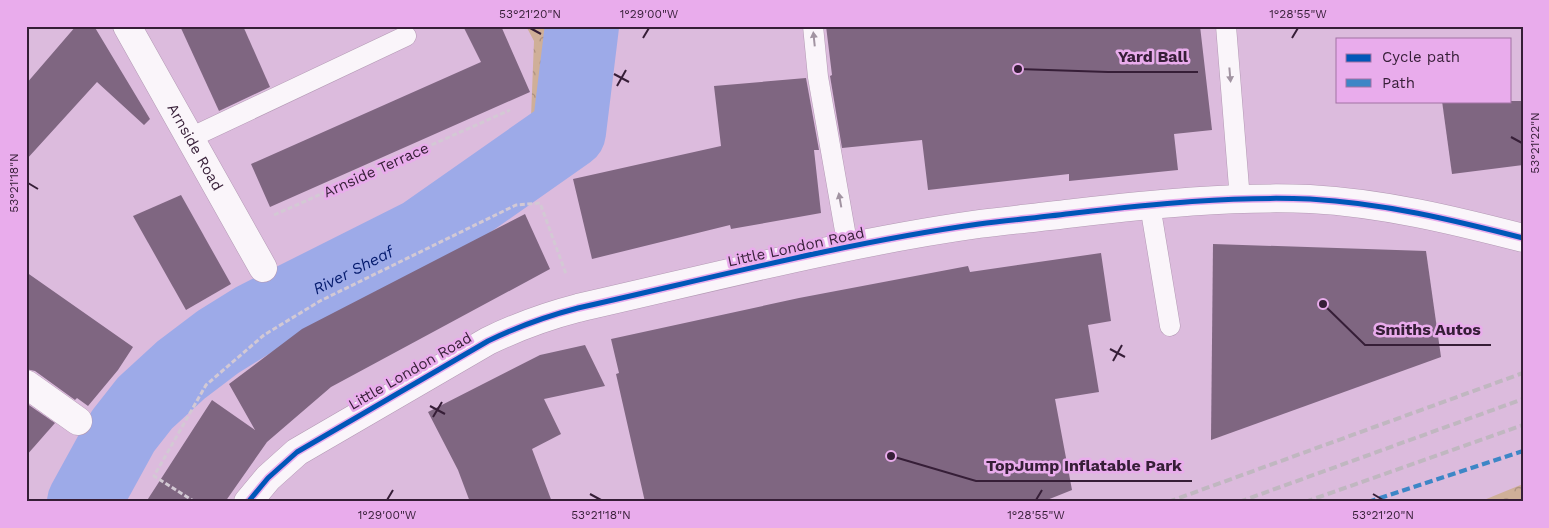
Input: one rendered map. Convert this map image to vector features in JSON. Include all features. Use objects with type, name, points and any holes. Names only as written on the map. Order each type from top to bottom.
[{"type":"street","name":"Arnside Road","points":[[127,26],[263,268]]},
{"type":"street","name":"Little London Road","points":[[248,502],[268,478],[297,452],[333,429],[488,341],[548,315],[848,248],[978,224],[1150,205],[1240,200],[1310,199],[1358,204],[1437,216],[1523,238]]},
{"type":"street","points":[[26,384],[78,421]]},
{"type":"lane","points":[[813,26],[818,77],[848,248]]},
{"type":"lane","points":[[1226,26],[1240,200]]},
{"type":"lane","points":[[190,138],[406,36]]},
{"type":"lane","points":[[1150,205],[1170,326]]},
{"type":"path","points":[[195,502],[154,476],[206,384],[264,335],[320,301],[516,204],[540,203],[578,308]]},
{"type":"green space","points":[[526,26],[601,26],[588,144],[558,167],[516,192],[484,163],[531,117],[534,41]]},
{"type":"green space","points":[[1523,484],[1523,502],[1479,502]]},
{"type":"building","points":[[76,26],[94,26],[150,119],[144,125],[97,82],[26,160],[26,84]]},
{"type":"building","points":[[180,26],[243,26],[270,87],[219,111]]},
{"type":"building","points":[[463,26],[501,26],[530,92],[270,207],[251,164],[481,62]]},
{"type":"building","points":[[826,26],[1200,26],[1212,130],[1174,134],[1178,170],[1069,181],[1069,174],[928,190],[922,140],[842,148],[830,76],[832,75]]},
{"type":"building","points":[[806,78],[819,150],[814,150],[821,213],[731,229],[730,225],[592,259],[573,179],[721,146],[714,86]]},
{"type":"building","points":[[1523,101],[1523,165],[1452,174],[1442,102]]},
{"type":"building","points":[[181,195],[231,284],[186,310],[133,216]]},
{"type":"building","points":[[525,214],[550,269],[331,387],[267,442],[225,502],[146,502],[212,400],[255,430],[229,384],[302,329]]},
{"type":"building","points":[[1213,244],[1426,251],[1441,357],[1211,440]]},
{"type":"building","points":[[1101,253],[1111,321],[1088,325],[1099,392],[1055,399],[1072,490],[1042,502],[645,502],[616,374],[619,373],[611,339],[799,298],[968,266],[970,272]]},
{"type":"building","points":[[26,272],[133,347],[118,370],[88,406],[77,398],[75,400],[35,371],[26,369]]},
{"type":"building","points":[[585,345],[605,386],[544,399],[561,434],[532,449],[552,502],[470,502],[458,470],[428,412],[540,355]]},
{"type":"building","points":[[26,403],[55,423],[26,456]]},
{"type":"waterway","name":"River Sheaf","points":[[84,502],[123,431],[145,403],[181,370],[218,342],[255,319],[422,235],[569,132],[582,26]]},
{"type":"railway","points":[[1168,502],[1523,373]]},
{"type":"railway","points":[[1239,502],[1523,399]]},
{"type":"railway","points":[[1305,502],[1523,425]]},
{"type":"marked path","points":[[1368,502],[1523,451]]},
{"type":"cycle path","points":[[248,502],[268,478],[297,452],[488,341],[510,331],[578,308],[828,251],[979,224],[1163,204],[1281,198],[1337,201],[1391,208],[1523,238]]},
{"type":"place","name":"Yard Ball","points":[[1018,69]]},
{"type":"place","name":"Smiths Autos","points":[[1323,304]]},
{"type":"place","name":"TopJump Inflatable Park","points":[[891,456]]}]
